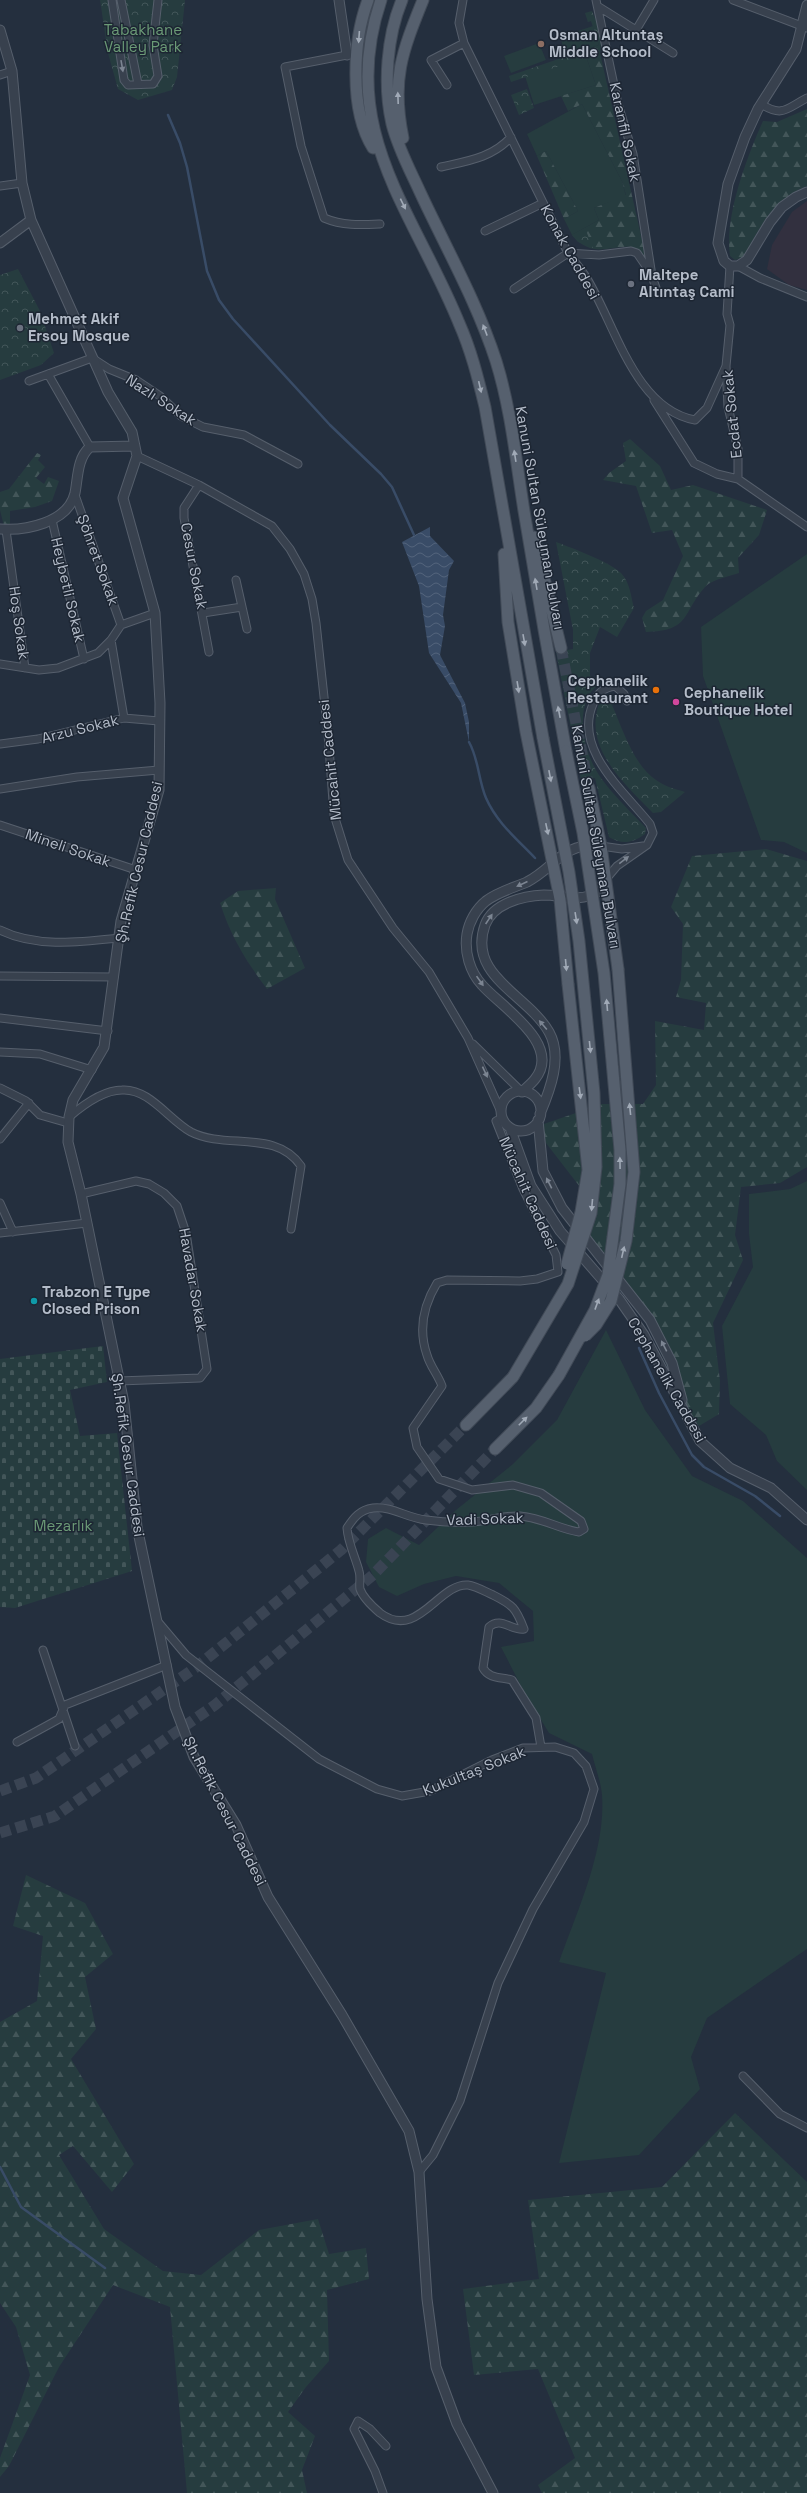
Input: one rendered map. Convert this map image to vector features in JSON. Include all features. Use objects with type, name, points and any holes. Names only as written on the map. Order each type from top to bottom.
[{"type":"main road","points":[[368,0],[360,20],[356,79],[358,104],[371,145],[386,168]]},
{"type":"main road","points":[[381,0],[373,25],[367,67],[368,100],[377,144],[386,168],[459,322],[475,363],[543,738],[569,872],[579,941],[594,1093],[596,1167],[592,1213],[568,1284],[513,1377],[466,1425]]},
{"type":"main road","name":"Kanuni Sultan Süleyman Bulvarı","points":[[402,0],[393,28],[388,65],[389,104],[392,124],[413,177],[486,332],[497,363],[507,410],[566,751],[584,833],[601,944],[619,1142],[620,1184],[608,1275],[595,1310],[559,1375],[536,1408],[495,1448]]},
{"type":"main road","points":[[413,177],[400,125],[397,86],[400,59],[423,0]]},
{"type":"main road","points":[[521,493],[543,566],[561,648]]},
{"type":"main road","points":[[502,510],[508,622],[526,732],[554,861],[560,899],[588,1170],[581,1212],[565,1269],[540,1330]]},
{"type":"main road","points":[[575,1346],[596,1325],[611,1301],[627,1233],[634,1172],[618,969],[601,846],[589,788]]},
{"type":"street","points":[[112,0],[124,80],[128,85],[152,84],[158,76],[153,45],[158,0]]},
{"type":"street","points":[[121,0],[138,84]]},
{"type":"street","points":[[339,0],[347,55],[285,67],[302,146],[324,218],[336,223],[351,225],[380,224]]},
{"type":"street","name":"Konak Caddesi","points":[[463,0],[459,23],[464,43],[568,253],[587,278],[608,323],[652,396],[682,418],[695,420],[706,408],[726,366]]},
{"type":"street","name":"Karanfil Sokak","points":[[596,0],[599,7],[618,104],[633,154],[652,276],[656,288]]},
{"type":"street","points":[[636,30],[654,0]]},
{"type":"street","points":[[733,0],[804,26]]},
{"type":"street","points":[[807,5],[804,26],[796,49],[761,104],[744,137],[728,184],[720,224],[720,253],[734,266],[807,297]]},
{"type":"street","points":[[599,7],[673,54]]},
{"type":"street","points":[[0,30],[12,71],[22,183],[31,220],[108,392],[132,432],[137,456]]},
{"type":"street","points":[[447,84],[431,60],[464,43]]},
{"type":"street","points":[[0,75],[12,71]]},
{"type":"street","points":[[761,104],[774,112],[788,110],[807,98]]},
{"type":"street","points":[[441,166],[478,160],[502,146],[511,137]]},
{"type":"street","points":[[0,186],[22,183]]},
{"type":"street","points":[[734,266],[747,260],[770,222],[782,207],[807,192]]},
{"type":"street","points":[[485,231],[543,203]]},
{"type":"street","points":[[0,243],[31,220]]},
{"type":"street","points":[[514,289],[568,253],[599,255],[631,251],[637,253],[652,276]]},
{"type":"street","name":"Ecdat Sokak","points":[[734,266],[727,314],[730,325],[726,366],[728,407],[738,449],[738,479],[807,526]]},
{"type":"street","points":[[29,381],[92,358]]},
{"type":"street","name":"Nazlı Sokak","points":[[92,358],[109,369],[136,380],[160,396],[181,416],[203,427],[244,435],[298,464]]},
{"type":"street","points":[[48,374],[90,447]]},
{"type":"street","points":[[652,396],[694,463],[717,474],[738,479]]},
{"type":"street","points":[[3,529],[52,520],[65,509],[74,495],[81,458],[90,447],[134,446]]},
{"type":"street","name":"Mücahit Caddesi","points":[[137,456],[199,485],[272,526],[290,549],[304,574],[312,599],[316,623],[328,734],[334,815],[348,860],[393,928],[429,972],[468,1038],[502,1115],[496,1121],[524,1189],[556,1255],[558,1272]]},
{"type":"street","name":"Şh.Refik Cesur Caddesi","points":[[137,456],[123,498],[155,613],[159,721],[159,790],[121,921],[108,1031],[104,1047],[74,1100],[69,1120],[68,1142],[81,1194],[124,1403],[137,1527],[159,1623],[175,1707],[194,1757],[236,1825],[268,1897],[306,1956],[409,2131],[419,2172],[428,2299],[436,2367],[457,2424],[493,2493]]},
{"type":"street","name":"Cesur Sokak","points":[[199,485],[184,508],[184,518],[203,613],[209,652]]},
{"type":"street","name":"Şöhret Sokak","points":[[74,495],[121,625]]},
{"type":"street","name":"Heybetli Sokak","points":[[52,520],[84,659]]},
{"type":"street","name":"Hoş Sokak","points":[[3,529],[25,668]]},
{"type":"street","points":[[236,580],[247,629]]},
{"type":"street","points":[[203,613],[242,607]]},
{"type":"street","points":[[0,664],[39,670],[58,668],[98,653],[111,640],[121,625],[155,613]]},
{"type":"street","points":[[111,640],[124,718]]},
{"type":"street","points":[[627,701],[615,686],[606,687],[596,695],[590,710],[588,732],[608,774],[650,824],[653,833],[647,845],[617,866],[598,891],[579,898],[560,899],[545,895],[512,901],[496,910],[485,923],[481,940],[483,958],[491,972],[549,1033],[555,1054],[552,1085],[539,1117],[529,1129],[522,1131],[510,1128],[502,1115],[505,1100],[510,1095],[522,1092],[536,1079],[540,1068],[540,1054],[536,1043],[524,1023],[482,985],[471,968],[467,955],[466,939],[468,928],[474,915],[485,902],[501,892],[528,881],[561,855],[576,848],[601,846],[622,849],[647,845]]},
{"type":"street","name":"Arzu Sokak","points":[[0,744],[38,740],[124,718],[159,721]]},
{"type":"street","points":[[0,789],[77,777],[159,770]]},
{"type":"street","name":"Mineli Sokak","points":[[0,825],[136,870]]},
{"type":"street","points":[[0,930],[32,940],[76,942],[120,938]]},
{"type":"street","points":[[0,976],[114,977]]},
{"type":"street","points":[[0,1018],[108,1031]]},
{"type":"street","points":[[468,1038],[522,1092],[534,1096],[540,1108],[539,1142],[546,1178],[562,1208],[650,1320],[672,1363],[688,1423]]},
{"type":"street","points":[[0,1052],[40,1054],[92,1070]]},
{"type":"street","points":[[0,1088],[29,1103],[40,1115],[69,1120],[82,1106],[101,1096],[122,1090],[135,1091],[192,1132],[214,1138],[249,1141],[281,1148],[295,1158],[301,1166],[291,1229]]},
{"type":"street","points":[[0,1139],[29,1103]]},
{"type":"street","name":"Cephanelik Caddesi","points":[[510,1128],[531,1186],[560,1231],[619,1299],[644,1334],[688,1423],[700,1441],[730,1468],[771,1488],[807,1520]]},
{"type":"street","name":"Havadar Sokak","points":[[81,1194],[136,1181],[149,1184],[164,1193],[177,1206],[186,1233],[207,1369],[200,1378],[119,1382]]},
{"type":"street","points":[[0,1203],[13,1232]]},
{"type":"street","points":[[0,1234],[87,1223]]},
{"type":"street","name":"Vadi Sokak","points":[[541,1747],[536,1718],[512,1680],[493,1677],[486,1674],[483,1668],[489,1627],[497,1622],[504,1623],[512,1629],[524,1629],[513,1606],[468,1585],[456,1588],[423,1612],[409,1619],[399,1620],[388,1618],[366,1599],[360,1589],[360,1572],[348,1536],[347,1528],[361,1511],[387,1507],[404,1516],[425,1520],[472,1522],[506,1516],[521,1516],[537,1518],[572,1532],[579,1532],[584,1529],[581,1521],[541,1493],[513,1485],[472,1490],[439,1479],[417,1447],[413,1428],[442,1386],[427,1356],[421,1323],[424,1308],[437,1283],[447,1280],[537,1279],[558,1272]]},
{"type":"street","name":"Kukultaş Sokak","points":[[159,1623],[186,1655],[319,1759],[377,1790],[402,1796],[430,1791],[492,1760],[523,1748],[555,1746],[574,1753],[586,1766],[594,1789],[584,1822],[533,1910],[498,1983],[460,2101],[433,2155],[419,2172]]},
{"type":"street","points":[[43,1650],[75,1746]]},
{"type":"street","points":[[17,1742],[58,1719],[65,1705],[167,1666]]},
{"type":"street","points":[[743,2076],[780,2114],[807,2128]]},
{"type":"street","points":[[383,2493],[376,2472],[354,2428],[358,2421],[370,2429],[386,2446]]},
{"type":"shaded area","points":[[807,201],[807,290],[789,285],[767,269],[772,245],[792,212]]},
{"type":"green space","name":"Tabakhane Valley Park","points":[[100,0],[185,0],[177,77],[172,90],[138,100],[118,89],[108,53]]},
{"type":"green space","points":[[592,11],[602,35],[600,53],[511,82],[509,76],[599,45],[591,21],[588,22],[585,13]]},
{"type":"green space","points":[[593,26],[599,45],[566,56],[560,37]]},
{"type":"green space","points":[[539,43],[546,60],[511,73],[504,56]]},
{"type":"green space","points":[[600,53],[646,258],[637,249],[629,247],[606,249],[589,248],[572,235],[599,220],[594,208],[626,195],[622,181],[582,104],[568,111],[561,96],[596,85],[586,56]]},
{"type":"green space","points":[[586,56],[596,85],[534,105],[525,76]]},
{"type":"green space","points":[[527,89],[534,108],[519,115],[511,95]]},
{"type":"green space","points":[[582,104],[622,181],[626,196],[594,208],[599,220],[572,235],[564,219],[578,211],[546,151],[537,156],[527,134]]},
{"type":"green space","points":[[807,109],[807,186],[796,191],[777,206],[761,226],[744,257],[735,260],[730,256],[730,224],[738,187],[763,121],[777,122]]},
{"type":"green space","points":[[546,151],[578,211],[564,219],[537,156]]},
{"type":"green space","points":[[585,228],[593,248],[578,242],[572,235]]},
{"type":"green space","name":"Mehmet Akif Ersoy Mosque","points":[[18,269],[40,311],[54,353],[41,365],[0,380],[0,275]]},
{"type":"green space","points":[[630,439],[660,466],[671,490],[693,485],[767,510],[759,535],[738,558],[739,573],[716,580],[705,587],[684,619],[671,628],[661,631],[646,632],[642,618],[646,611],[663,600],[683,556],[672,530],[652,533],[636,486],[603,480],[609,473],[626,461],[623,443]]},
{"type":"green space","points":[[37,453],[41,455],[38,460],[45,467],[36,478],[44,484],[48,477],[59,481],[52,501],[35,507],[10,511],[10,524],[4,526],[0,510],[0,492],[9,489]]},
{"type":"green space","points":[[556,542],[608,564],[621,573],[630,590],[634,608],[617,637],[600,627],[590,653],[590,676],[603,681],[588,696],[584,708],[583,729],[587,750],[601,778],[611,791],[646,828],[645,834],[632,841],[623,842],[609,837],[595,778],[581,780],[556,652],[573,649],[573,630]]},
{"type":"green space","points":[[807,554],[807,853],[784,842],[761,840],[703,676],[701,627]]},
{"type":"green space","points":[[611,693],[620,702],[612,705],[630,746],[641,765],[659,782],[685,792],[661,812],[653,813],[632,792],[612,768],[598,741],[596,726],[597,711],[601,700]]},
{"type":"green space","points":[[766,849],[807,861],[807,1167],[780,1183],[741,1187],[735,1235],[743,1260],[713,1323],[720,1381],[719,1414],[699,1426],[692,1417],[623,1275],[587,1246],[580,1187],[546,1143],[541,1125],[602,1104],[643,1104],[656,1085],[655,1021],[704,1030],[706,1003],[676,997],[681,980],[683,924],[671,907],[692,856]]},
{"type":"green space","points":[[276,888],[275,899],[305,968],[267,989],[252,969],[240,948],[229,927],[220,903],[238,891]]},
{"type":"green space","points":[[807,1181],[807,1490],[777,1461],[766,1435],[730,1404],[722,1326],[753,1267],[749,1234],[749,1194],[790,1189]]},
{"type":"green space","points":[[606,1330],[645,1410],[692,1476],[743,1501],[807,1558],[807,1949],[707,2018],[691,2057],[700,2089],[639,2155],[559,2163],[606,1973],[559,1962],[589,1880],[600,1837],[602,1795],[592,1754],[549,1733],[524,1692],[501,1647],[534,1641],[533,1611],[499,1583],[456,1576],[424,1584],[397,1596],[379,1587],[366,1562],[368,1539],[386,1528],[419,1545],[456,1510],[513,1464],[557,1420]]},
{"type":"green space","name":"Mezarlık","points":[[103,1346],[107,1382],[70,1390],[80,1436],[117,1433],[132,1571],[15,1608],[0,1607],[0,1359]]},
{"type":"green space","points":[[26,1875],[85,1903],[113,1954],[85,1977],[96,2029],[71,2059],[134,2164],[112,2192],[73,2146],[59,2155],[104,2229],[163,2271],[201,2275],[259,2230],[318,2219],[329,2254],[366,2248],[369,2279],[327,2290],[329,2361],[306,2387],[288,2412],[315,2436],[302,2470],[307,2493],[187,2493],[170,2307],[113,2285],[59,2367],[9,2466],[0,2477],[0,2458],[30,2375],[16,2327],[0,2303],[0,2022],[37,2001],[43,1936],[13,1926]]},
{"type":"green space","points":[[735,2113],[807,2182],[807,2493],[542,2493],[538,2485],[575,2458],[538,2369],[474,2375],[463,2289],[539,2279],[528,2200],[662,2187]]},
{"type":"water","points":[[430,527],[430,536],[454,561],[449,570],[443,615],[445,626],[440,655],[465,703],[469,722],[469,742],[461,703],[429,653],[419,586],[402,542]]},
{"type":"waterway","points":[[168,115],[180,143],[187,167],[207,271],[219,300],[233,319],[330,425],[381,474],[392,487],[414,535]]},
{"type":"waterway","points":[[469,742],[475,756],[483,791],[491,807],[508,830],[535,858]]},
{"type":"waterway","points":[[639,1348],[659,1393],[692,1455],[704,1467],[755,1496],[780,1516]]},
{"type":"waterway","points":[[0,2167],[21,2207],[105,2268]]},
{"type":"tunnel","points":[[561,648],[589,788]]},
{"type":"tunnel","points":[[0,1791],[36,1778],[195,1668],[341,1550],[466,1425]]},
{"type":"tunnel","points":[[0,1833],[55,1816],[215,1705],[373,1575],[495,1449]]},
{"type":"place","name":"Osman Altuntaş Middle School","points":[[541,44]]},
{"type":"place","name":"Maltepe Altıntaş Cami","points":[[631,284]]},
{"type":"place","name":"Mehmet Akif Ersoy Mosque","points":[[20,328]]},
{"type":"place","name":"Cephanelik Restaurant","points":[[656,690]]},
{"type":"place","name":"Cephanelik Boutique Hotel","points":[[676,702]]},
{"type":"place","name":"Trabzon E Type Closed Prison","points":[[34,1301]]}]
